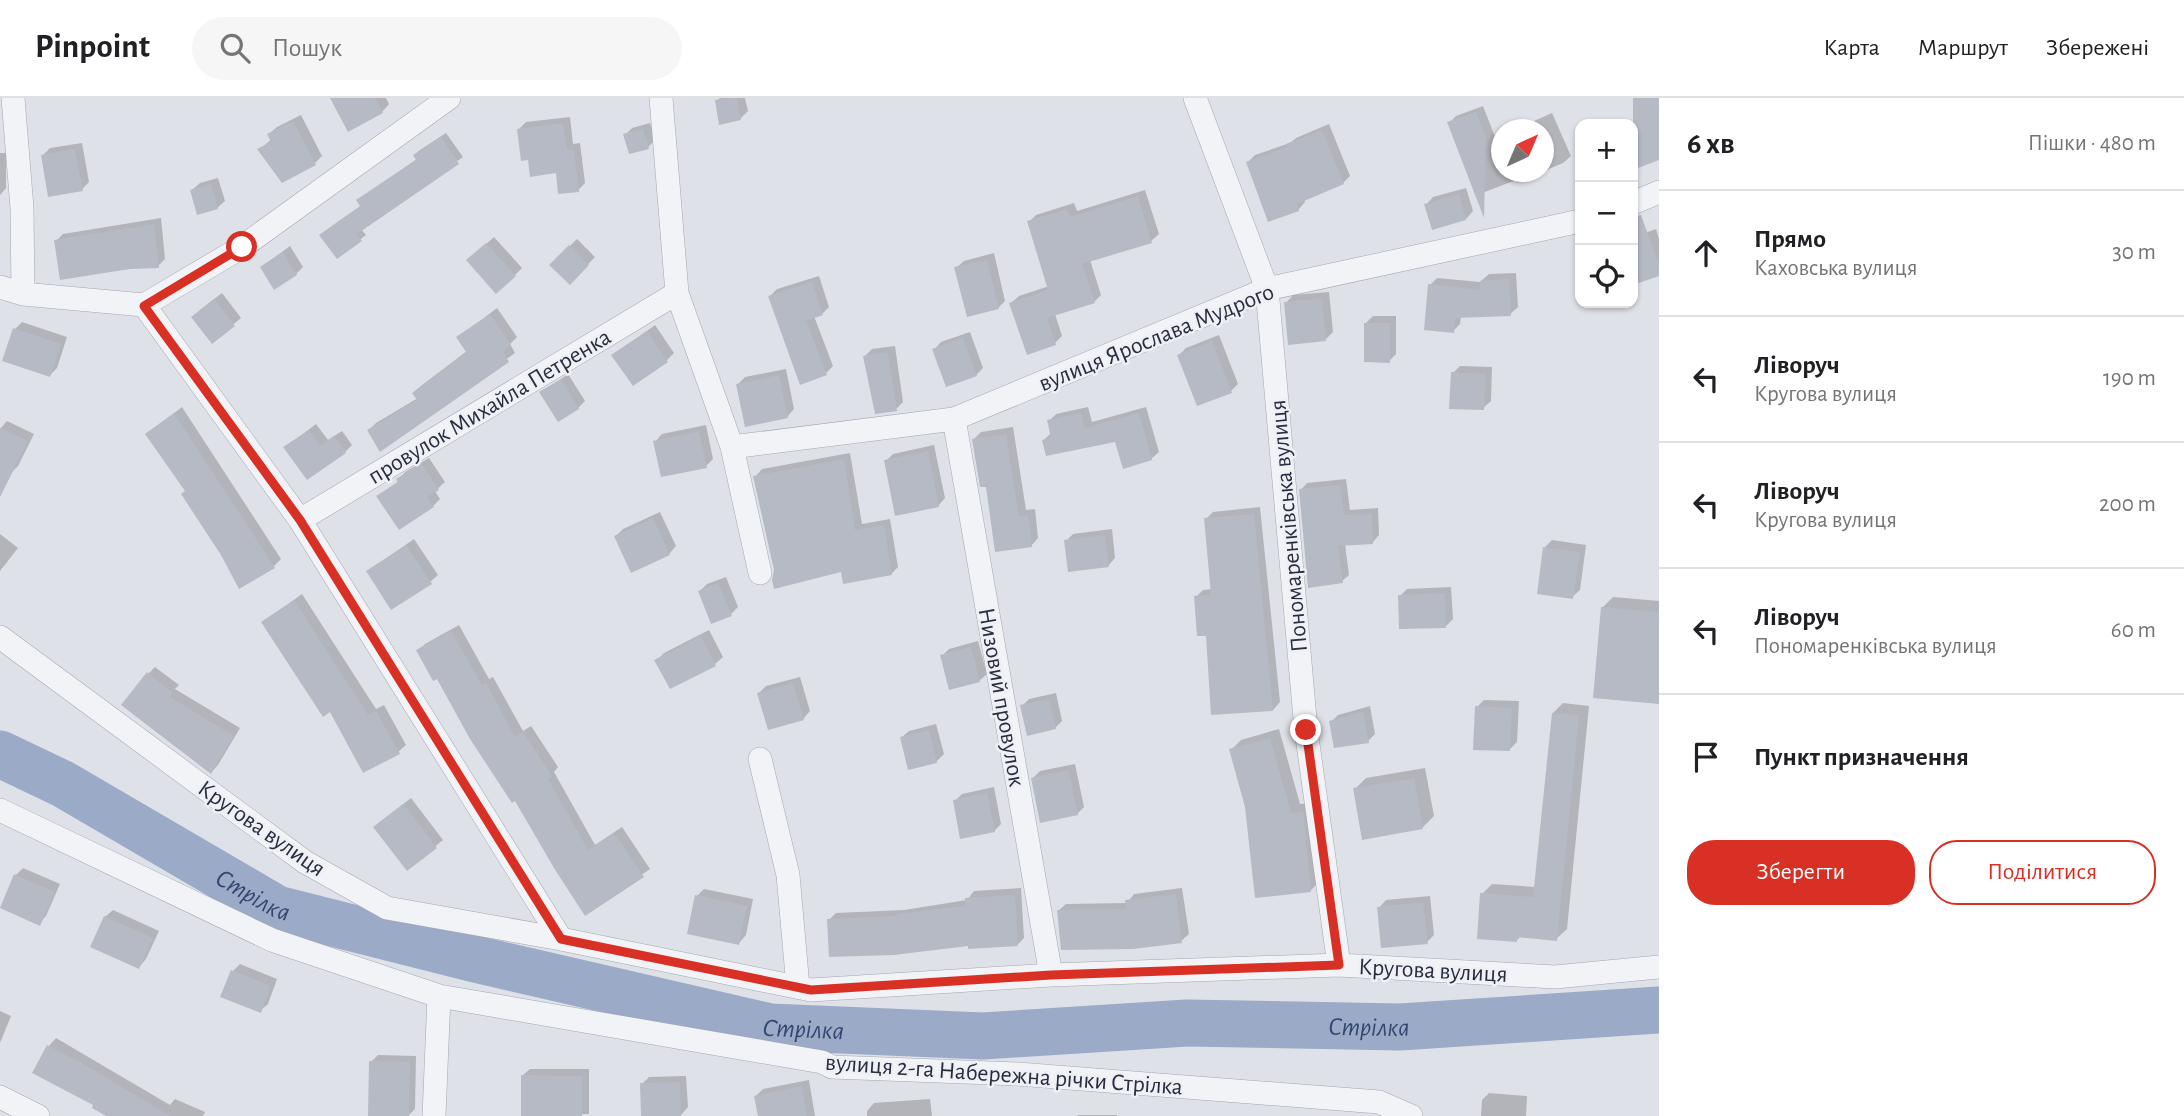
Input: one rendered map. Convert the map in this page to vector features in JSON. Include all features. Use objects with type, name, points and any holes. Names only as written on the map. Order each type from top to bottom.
[{"type":"street","points":[[13,98],[22,208],[23,294]]},
{"type":"street","points":[[0,288],[23,294],[144,306],[242,247],[449,98]]},
{"type":"street","points":[[661,98],[677,293],[732,447],[760,573]]},
{"type":"street","name":"Пономаренківська вулиця","points":[[1195,98],[1267,289],[1306,730],[1339,965]]},
{"type":"street","points":[[1638,201],[1659,192]]},
{"type":"street","name":"вулиця Ярослава Мудрого","points":[[732,447],[954,419],[1267,289],[1575,221]]},
{"type":"street","name":"провулок Михайла Петренка","points":[[300,520],[677,293]]},
{"type":"street","points":[[144,306],[300,520],[561,939]]},
{"type":"street","name":"Низовий провулок","points":[[954,419],[1051,975]]},
{"type":"street","name":"Кругова вулиця","points":[[0,637],[305,862],[387,908],[561,939],[811,990],[1051,975],[1339,965],[1555,977],[1659,967]]},
{"type":"street","points":[[760,759],[788,875],[798,987]]},
{"type":"street","name":"вулиця 2-га Набережна річки Стрілка","points":[[0,810],[272,940],[439,996],[822,1062],[832,1067],[1018,1074],[1379,1102],[1411,1116]]},
{"type":"street","points":[[434,1116],[439,996]]},
{"type":"street","points":[[0,1097],[38,1116]]},
{"type":"building","points":[[330,98],[375,98],[383,113],[348,132]]},
{"type":"building","points":[[737,98],[741,120],[719,125],[715,100]]},
{"type":"building","points":[[1633,98],[1659,98],[1659,160],[1638,168],[1638,119],[1633,119]]},
{"type":"building","points":[[1476,112],[1486,137],[1484,218],[1447,122]]},
{"type":"building","points":[[293,121],[316,165],[282,183],[257,149],[271,142],[267,134]]},
{"type":"building","points":[[563,123],[567,150],[574,150],[579,192],[558,194],[556,173],[530,177],[528,160],[521,161],[517,129]]},
{"type":"building","points":[[643,129],[649,149],[629,154],[623,134]]},
{"type":"building","points":[[1322,130],[1344,184],[1297,204],[1299,211],[1268,222],[1246,162],[1288,147],[1286,144]]},
{"type":"building","points":[[441,137],[459,164],[357,234],[362,241],[337,259],[319,235],[360,206],[356,200],[416,160],[413,155]]},
{"type":"building","points":[[75,149],[83,191],[48,197],[41,155]]},
{"type":"building","points":[[211,184],[218,209],[197,215],[190,190]]},
{"type":"building","points":[[1459,194],[1466,220],[1432,230],[1424,204]]},
{"type":"building","points":[[1138,196],[1152,243],[1082,264],[1095,303],[1047,318],[1056,345],[1027,355],[1009,303],[1048,290],[1027,221],[1067,209],[1070,217]]},
{"type":"building","points":[[1641,215],[1659,265],[1659,276],[1638,283],[1638,245],[1638,216]]},
{"type":"building","points":[[154,224],[159,268],[130,269],[60,280],[54,240]]},
{"type":"building","points":[[486,243],[516,276],[496,294],[466,260]]},
{"type":"building","points":[[569,245],[589,265],[570,285],[549,265]]},
{"type":"building","points":[[282,252],[297,275],[274,290],[260,267]]},
{"type":"building","points":[[987,260],[999,309],[967,317],[954,267]]},
{"type":"building","points":[[1509,279],[1511,316],[1455,318],[1454,333],[1424,330],[1428,284],[1480,290],[1480,281]]},
{"type":"building","points":[[812,282],[823,315],[806,321],[827,375],[800,385],[768,296]]},
{"type":"building","points":[[1322,298],[1326,341],[1288,345],[1284,302]]},
{"type":"building","points":[[214,299],[235,326],[212,344],[191,317]]},
{"type":"building","points":[[490,314],[511,345],[503,351],[509,362],[380,452],[367,430],[417,400],[412,393],[466,352],[456,337]]},
{"type":"building","points":[[1364,323],[1390,323],[1390,363],[1364,362]]},
{"type":"building","points":[[13,328],[61,344],[50,377],[2,361]]},
{"type":"building","points":[[647,331],[668,362],[633,386],[611,355]]},
{"type":"building","points":[[963,338],[977,376],[946,387],[932,349]]},
{"type":"building","points":[[1212,341],[1232,393],[1197,406],[1177,355]]},
{"type":"building","points":[[888,352],[897,411],[875,414],[863,356]]},
{"type":"building","points":[[1451,372],[1486,374],[1484,410],[1449,409]]},
{"type":"building","points":[[779,375],[788,418],[745,427],[736,384]]},
{"type":"building","points":[[561,379],[579,409],[558,422],[539,392]]},
{"type":"building","points":[[174,413],[275,568],[239,589],[221,555],[181,494],[185,491],[145,434]]},
{"type":"building","points":[[1081,413],[1085,428],[1139,413],[1152,460],[1123,469],[1115,442],[1046,456],[1042,440],[1051,438],[1047,420]]},
{"type":"building","points":[[0,428],[28,441],[0,497]]},
{"type":"building","points":[[309,430],[320,446],[334,436],[346,453],[307,480],[283,447]]},
{"type":"building","points":[[699,431],[707,468],[661,477],[653,441]]},
{"type":"building","points":[[1006,434],[1019,517],[1028,515],[1032,547],[995,552],[986,487],[980,487],[972,439]]},
{"type":"building","points":[[928,451],[939,507],[895,516],[884,460]]},
{"type":"building","points":[[844,459],[855,530],[884,525],[892,575],[843,584],[841,572],[774,589],[774,570],[753,476]]},
{"type":"building","points":[[421,463],[439,490],[427,497],[434,507],[399,530],[376,496]]},
{"type":"building","points":[[1340,485],[1344,515],[1372,514],[1373,544],[1338,546],[1343,583],[1308,588],[1299,489]]},
{"type":"building","points":[[1254,514],[1273,711],[1211,715],[1206,636],[1197,636],[1194,596],[1211,595],[1204,518]]},
{"type":"building","points":[[653,518],[670,555],[631,573],[614,536]]},
{"type":"building","points":[[1105,535],[1109,567],[1068,572],[1064,540]]},
{"type":"building","points":[[406,545],[432,584],[391,610],[366,571]]},
{"type":"building","points":[[1543,547],[1580,552],[1573,599],[1537,594]]},
{"type":"building","points":[[718,583],[732,616],[711,624],[698,591]]},
{"type":"building","points":[[1445,593],[1446,628],[1399,629],[1398,595]]},
{"type":"building","points":[[294,600],[368,715],[376,711],[400,754],[363,773],[330,712],[323,717],[261,622]]},
{"type":"building","points":[[1601,607],[1659,612],[1659,704],[1593,698]]},
{"type":"building","points":[[451,631],[482,685],[486,683],[515,737],[523,732],[552,776],[548,779],[588,850],[614,833],[644,877],[585,916],[515,801],[512,803],[470,739],[437,679],[433,681],[416,650]]},
{"type":"building","points":[[701,636],[716,666],[670,689],[654,660]]},
{"type":"building","points":[[971,647],[980,682],[949,690],[940,655]]},
{"type":"building","points":[[147,672],[173,693],[170,697],[234,736],[211,774],[121,705]]},
{"type":"building","points":[[793,683],[804,720],[768,730],[757,693]]},
{"type":"building","points":[[1049,699],[1056,729],[1027,736],[1020,705]]},
{"type":"building","points":[[1475,706],[1512,708],[1510,751],[1473,750]]},
{"type":"building","points":[[1363,712],[1369,743],[1334,748],[1329,721]]},
{"type":"building","points":[[1552,713],[1579,715],[1557,941],[1517,937],[1517,942],[1477,939],[1480,893],[1533,897]]},
{"type":"building","points":[[929,730],[937,763],[908,770],[900,737]]},
{"type":"building","points":[[1270,738],[1291,813],[1303,812],[1311,892],[1255,898],[1245,807],[1229,749]]},
{"type":"building","points":[[1068,770],[1078,815],[1040,823],[1031,778]]},
{"type":"building","points":[[1414,778],[1423,829],[1362,840],[1353,788]]},
{"type":"building","points":[[987,793],[995,832],[960,839],[953,800]]},
{"type":"building","points":[[403,804],[437,848],[407,871],[373,827]]},
{"type":"building","points":[[14,874],[55,892],[40,926],[0,908]]},
{"type":"building","points":[[1176,894],[1182,943],[1133,949],[1061,950],[1057,910],[1126,909],[1125,900]]},
{"type":"building","points":[[695,895],[747,906],[739,945],[687,934]]},
{"type":"building","points":[[1015,895],[1018,946],[968,949],[968,946],[894,955],[829,957],[827,919],[897,916],[965,906],[965,898]]},
{"type":"building","points":[[1423,902],[1428,944],[1381,948],[1377,907]]},
{"type":"building","points":[[104,916],[153,938],[139,969],[90,947]]},
{"type":"building","points":[[231,970],[271,986],[261,1013],[220,997]]},
{"type":"building","points":[[47,1045],[170,1116],[106,1116],[92,1108],[93,1105],[32,1073]]},
{"type":"building","points":[[369,1061],[410,1062],[409,1116],[368,1116]]},
{"type":"building","points":[[521,1075],[582,1076],[582,1116],[521,1116]]},
{"type":"building","points":[[680,1082],[681,1116],[641,1116],[640,1083]]},
{"type":"building","points":[[802,1086],[807,1116],[758,1116],[754,1096]]},
{"type":"waterway","name":"Стрілка","points":[[0,754],[63,784],[277,909],[475,959],[770,1027],[983,1036],[1187,1023],[1400,1027],[1659,1010]]},
{"type":"route","points":[[242,247],[144,306],[300,520],[561,939],[811,990],[1051,975],[1339,965],[1306,730]]}]
